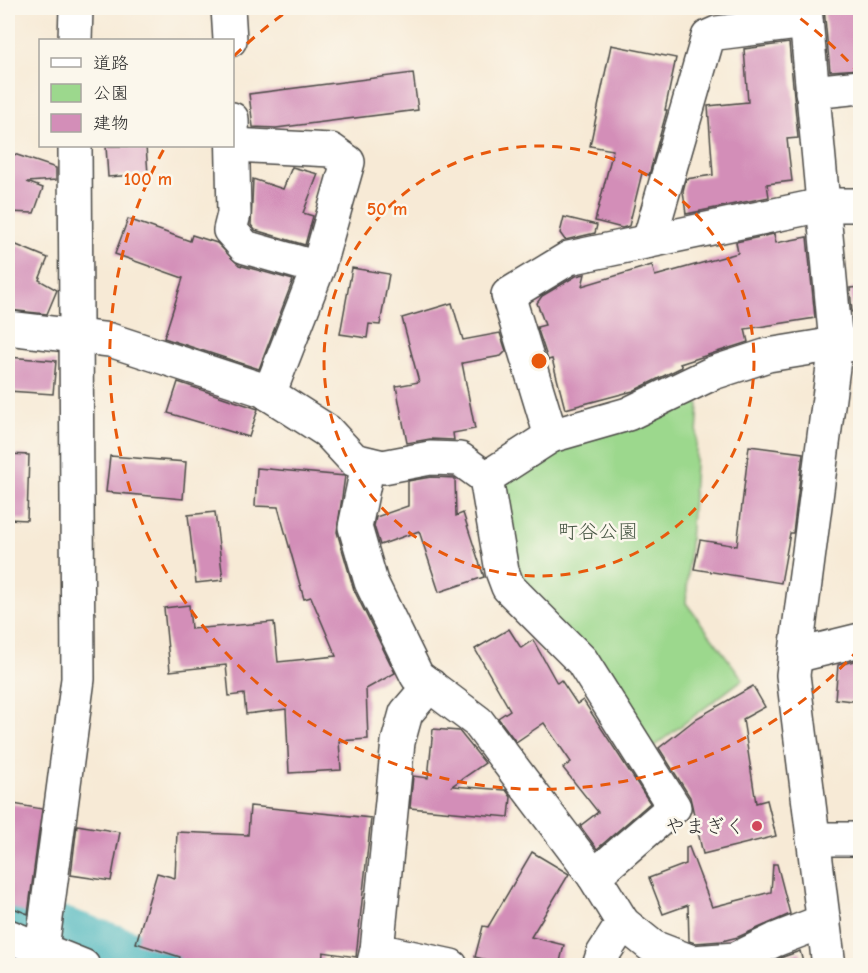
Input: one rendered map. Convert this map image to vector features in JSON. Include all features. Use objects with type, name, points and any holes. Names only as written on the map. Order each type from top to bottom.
[{"type":"street","points":[[75,39],[76,8]]},
{"type":"street","points":[[228,8],[230,39]]},
{"type":"street","points":[[649,241],[708,37],[717,33],[806,15],[822,204],[848,344],[793,675],[829,966]]},
{"type":"street","points":[[812,92],[861,87]]},
{"type":"street","points":[[234,132],[331,150],[348,162],[318,268],[269,394]]},
{"type":"street","points":[[42,948],[78,679],[75,147]]},
{"type":"street","points":[[233,147],[234,214],[230,230],[245,247],[318,268]]},
{"type":"street","points":[[551,436],[508,295],[569,258],[822,204],[861,205]]},
{"type":"street","points":[[8,328],[110,340],[269,394],[327,431],[354,460],[383,467],[430,458],[460,459],[486,478],[502,571],[508,587],[582,661],[674,807],[594,876]]},
{"type":"street","points":[[486,478],[551,436],[628,414],[713,374],[768,355],[848,344]]},
{"type":"street","points":[[368,464],[355,527],[371,582],[417,676],[478,722],[594,876],[623,923],[653,947],[692,962],[736,959],[775,940],[824,921]]},
{"type":"street","points":[[795,656],[861,640]]},
{"type":"street","points":[[430,685],[406,713],[398,742],[375,958],[452,966]]},
{"type":"street","points":[[813,839],[861,839]]},
{"type":"street","points":[[599,966],[603,954],[623,923]]},
{"type":"street","points":[[8,936],[42,948],[76,964]]},
{"type":"green space","name":"町谷公園","points":[[688,401],[699,404],[686,603],[743,679],[645,753],[510,572],[494,484],[549,449],[675,413]]},
{"type":"building","points":[[824,8],[861,8],[861,69],[830,71]]},
{"type":"building","points":[[789,43],[798,138],[787,139],[792,181],[767,184],[769,197],[686,214],[683,191],[686,179],[713,175],[708,106],[748,102],[744,49]]},
{"type":"building","points":[[611,45],[676,58],[665,110],[667,110],[649,175],[642,173],[629,226],[622,228],[595,221],[613,150],[590,146]]},
{"type":"building","points":[[413,73],[418,110],[276,128],[253,127],[249,94]]},
{"type":"building","points":[[106,147],[146,147],[148,174],[108,177]]},
{"type":"building","points":[[8,152],[56,168],[56,180],[27,182],[43,188],[34,213],[8,212]]},
{"type":"building","points":[[292,167],[318,174],[303,213],[313,216],[305,245],[255,230],[251,225],[253,179],[283,189]]},
{"type":"building","points":[[564,217],[597,225],[595,233],[565,240],[560,233]]},
{"type":"building","points":[[128,219],[190,241],[192,235],[217,243],[239,265],[293,280],[259,369],[164,338],[183,278],[115,254]]},
{"type":"building","points":[[774,234],[776,243],[807,237],[815,318],[745,329],[748,342],[680,364],[682,367],[633,391],[565,409],[552,359],[548,360],[537,327],[545,325],[537,303],[542,296],[576,276],[585,274],[582,286],[652,265],[655,276],[738,253],[736,242]]},
{"type":"building","points":[[14,244],[48,258],[39,280],[57,290],[47,314],[8,310],[8,259]]},
{"type":"building","points":[[352,268],[389,274],[380,325],[369,324],[367,338],[340,334]]},
{"type":"building","points":[[861,287],[861,311],[852,312],[850,288]]},
{"type":"building","points":[[452,303],[463,340],[500,333],[506,351],[501,356],[462,363],[475,429],[453,433],[454,440],[430,439],[407,443],[396,386],[419,382],[402,318]]},
{"type":"building","points":[[8,357],[56,361],[53,394],[8,391]]},
{"type":"building","points":[[178,382],[258,409],[249,437],[168,413]]},
{"type":"building","points":[[749,446],[803,453],[793,533],[790,533],[781,583],[694,569],[700,540],[737,546]]},
{"type":"building","points":[[8,454],[29,455],[27,520],[8,519]]},
{"type":"building","points":[[110,456],[186,462],[183,499],[106,492]]},
{"type":"building","points":[[257,468],[345,476],[337,532],[354,590],[395,673],[366,689],[368,739],[339,741],[341,770],[289,773],[286,709],[246,714],[244,694],[229,696],[226,665],[170,671],[164,608],[189,605],[191,629],[274,622],[278,662],[336,656],[311,597],[304,599],[278,507],[255,506]]},
{"type":"building","points":[[431,477],[455,478],[456,516],[463,513],[484,577],[439,592],[419,531],[380,545],[374,526],[376,517],[408,506],[408,481]]},
{"type":"building","points":[[215,512],[223,580],[196,583],[188,515]]},
{"type":"building","points":[[509,629],[521,648],[533,640],[557,683],[561,680],[577,704],[583,700],[650,803],[597,849],[580,826],[598,812],[563,768],[571,762],[544,723],[516,742],[498,718],[510,710],[475,649]]},
{"type":"building","points":[[861,660],[861,702],[835,699],[838,665]]},
{"type":"building","points":[[753,686],[765,707],[743,719],[756,803],[767,800],[776,836],[703,854],[690,797],[659,748],[697,718]]},
{"type":"building","points":[[433,729],[459,731],[485,763],[452,786],[506,790],[511,797],[509,817],[410,808],[413,776],[428,778]]},
{"type":"building","points":[[8,803],[42,809],[28,914],[8,906]]},
{"type":"building","points":[[250,806],[371,818],[356,957],[323,952],[322,966],[178,966],[180,957],[136,943],[157,873],[175,878],[177,832],[248,835]]},
{"type":"building","points":[[77,825],[120,832],[111,881],[71,875]]},
{"type":"building","points":[[689,847],[712,907],[771,892],[773,864],[777,864],[790,914],[738,937],[722,941],[695,943],[689,941],[688,905],[663,914],[649,878],[686,864],[686,848]]},
{"type":"building","points":[[532,852],[569,874],[531,937],[564,945],[559,966],[510,966],[475,957],[483,926],[488,927]]},
{"type":"building","points":[[800,951],[804,966],[766,966],[783,957]]},
{"type":"waterway","points":[[8,914],[160,966]]},
{"type":"place","name":"やまぎく","points":[[757,826]]}]
